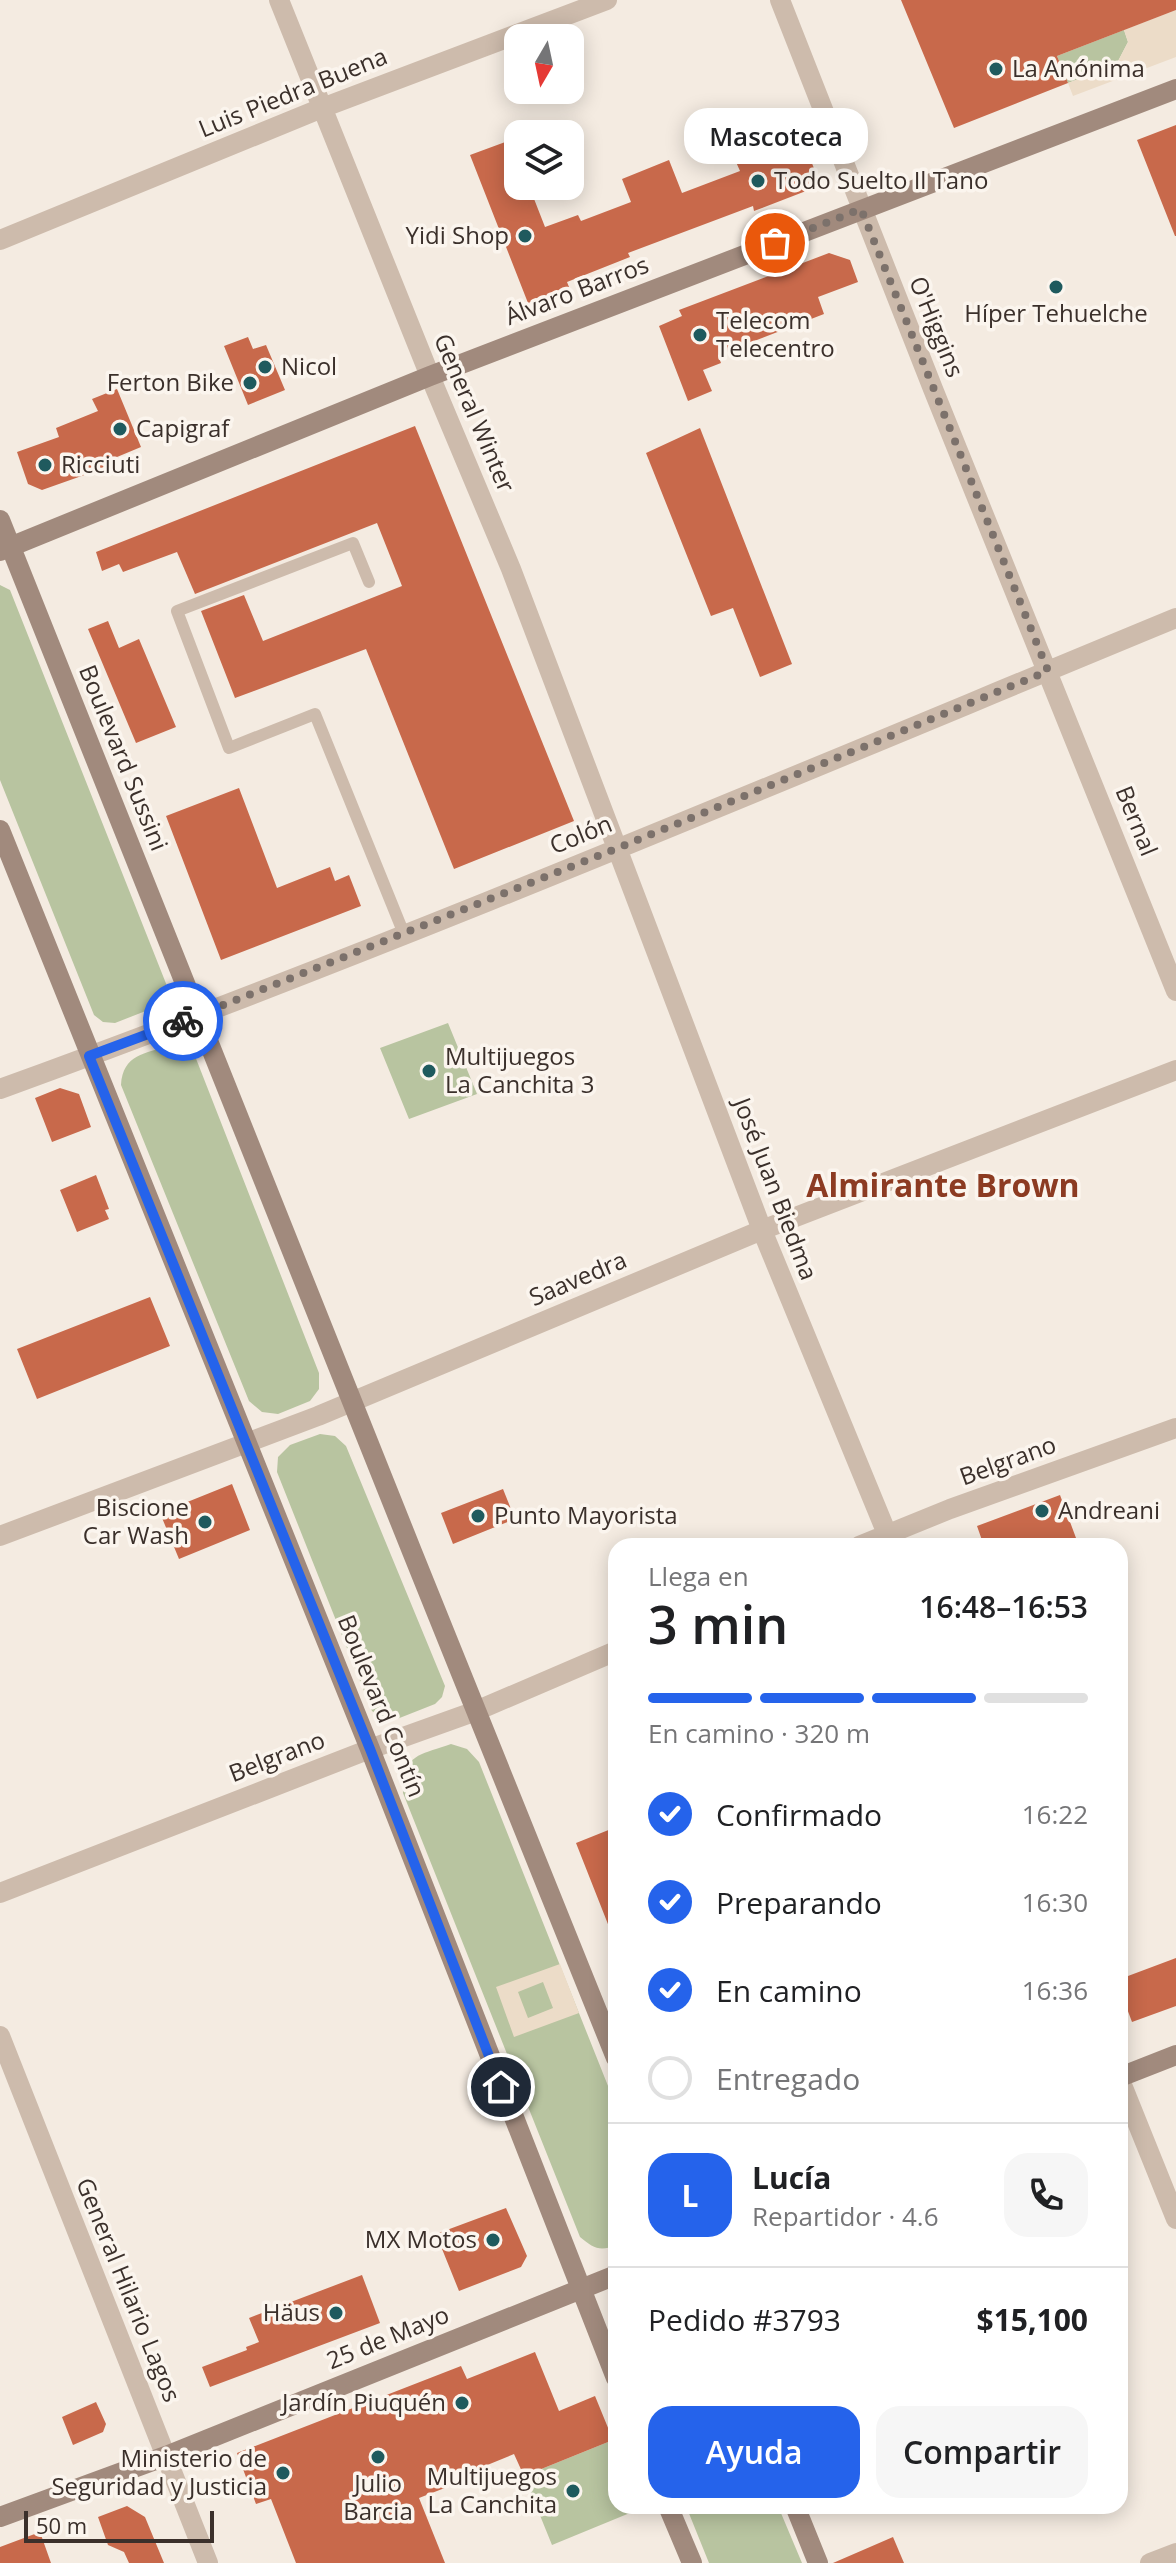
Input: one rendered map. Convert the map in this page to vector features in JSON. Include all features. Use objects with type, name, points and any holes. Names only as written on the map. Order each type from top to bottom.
[{"type":"main road","name":"Álvaro Barros","points":[[5,549],[430,376],[1176,89]]},
{"type":"main road","name":"Boulevard Sussini","points":[[0,520],[5,549],[199,1015]]},
{"type":"main road","points":[[0,830],[89,1056]]},
{"type":"main road","points":[[199,1015],[351,1403],[608,2038]]},
{"type":"main road","name":"Boulevard Contín","points":[[89,1056],[370,1749],[608,2358]]},
{"type":"main road","points":[[1128,2076],[1176,2055]]},
{"type":"main road","name":"25 de Mayo","points":[[0,2517],[166,2456],[608,2278]]},
{"type":"main road","points":[[671,2514],[692,2563]]},
{"type":"main road","points":[[798,2514],[818,2563]]},
{"type":"street","name":"General Winter","points":[[279,0],[511,569],[618,848]]},
{"type":"street","name":"Luis Piedra Buena","points":[[0,240],[322,108],[607,0]]},
{"type":"street","name":"O'Higgins","points":[[780,0],[1048,671]]},
{"type":"street","name":"Colón","points":[[0,1089],[404,934],[1176,618]]},
{"type":"street","name":"Bernal","points":[[1048,671],[1176,991]]},
{"type":"street","name":"José Juan Biedma","points":[[618,848],[762,1230],[888,1538]]},
{"type":"street","name":"Saavedra","points":[[0,1536],[351,1403],[762,1230],[1176,1070]]},
{"type":"street","name":"Belgrano","points":[[894,1538],[1176,1428]]},
{"type":"street","name":"Belgrano","points":[[0,1893],[476,1711],[608,1654]]},
{"type":"street","name":"General Hilario Lagos","points":[[0,2036],[208,2563]]},
{"type":"street","points":[[1128,2099],[1176,2219]]},
{"type":"street","points":[[1150,2563],[1176,2553]]},
{"type":"lane","points":[[369,582],[353,543],[177,611],[229,748],[315,714],[404,934]]},
{"type":"green space","points":[[1124,30],[1128,42],[1116,65],[1068,83],[1057,56]]},
{"type":"green space","points":[[0,585],[10,590],[167,986],[167,996],[161,1005],[115,1023],[103,1022],[94,1015],[0,780]]},
{"type":"green space","name":"Multijuegos La Canchita 3","points":[[448,1023],[477,1094],[409,1119],[380,1048]]},
{"type":"green space","points":[[170,1045],[183,1047],[195,1056],[319,1373],[319,1389],[310,1401],[278,1414],[262,1412],[249,1401],[121,1085],[131,1061],[144,1053]]},
{"type":"green space","points":[[320,1434],[335,1436],[346,1446],[445,1686],[442,1697],[435,1704],[397,1719],[384,1720],[372,1711],[277,1472],[278,1457],[290,1445]]},
{"type":"green space","points":[[451,1744],[467,1749],[479,1762],[608,2086],[608,2247],[597,2248],[580,2237],[403,1793],[406,1770],[422,1754]]},
{"type":"green space","name":"Multijuegos La Canchita","points":[[608,2442],[608,2514],[627,2514],[552,2545],[524,2476]]},
{"type":"green space","points":[[689,2514],[781,2514],[802,2563],[709,2563]]},
{"type":"shaded area","points":[[1176,10],[1176,57],[1073,96],[1068,83],[1116,65],[1128,42],[1124,30]]},
{"type":"shaded area","points":[[560,1964],[579,2013],[514,2037],[496,1987]],"holes":[[[543,1982],[553,2008],[528,2018],[518,1992]]]},
{"type":"building","name":"La Anónima","points":[[901,0],[1176,0],[1176,10],[1057,56],[1068,83],[954,128]]},
{"type":"building","name":"Híper Tehuelche","points":[[1176,125],[1176,236],[1175,236],[1137,140]]},
{"type":"building","points":[[801,135],[815,171],[806,191],[754,211],[753,206],[628,253],[630,257],[567,282],[569,287],[528,303],[470,155],[504,143],[504,200],[534,200],[545,227],[578,215],[581,221],[631,202],[622,179],[669,160],[682,193],[740,171],[736,162],[762,152],[760,149]]},
{"type":"building","points":[[829,253],[850,260],[858,282],[818,297],[824,314],[718,355],[721,363],[703,370],[712,391],[688,401],[659,326],[682,316],[679,310]]},
{"type":"building","points":[[248,337],[253,349],[266,345],[285,390],[248,405],[224,346]]},
{"type":"building","points":[[117,389],[141,447],[105,462],[107,467],[42,490],[28,484],[17,452],[59,437],[56,428],[98,411],[92,399]]},
{"type":"building","points":[[415,426],[574,821],[454,869],[366,649],[235,698],[201,611],[244,595],[263,641],[402,586],[377,523],[195,594],[177,552],[123,572],[119,564],[102,571],[96,552]]},
{"type":"building","points":[[700,428],[792,664],[760,677],[733,608],[711,616],[646,453]]},
{"type":"building","points":[[108,621],[119,648],[139,639],[176,727],[136,743],[88,629]]},
{"type":"building","points":[[239,788],[277,888],[330,867],[335,881],[349,875],[361,906],[221,960],[166,816]]},
{"type":"building","points":[[60,1088],[79,1094],[91,1127],[52,1142],[35,1098]]},
{"type":"building","points":[[96,1175],[109,1209],[105,1210],[109,1219],[77,1232],[60,1190]]},
{"type":"building","points":[[150,1297],[170,1346],[37,1399],[17,1349]]},
{"type":"building","name":"Biscione Car Wash","points":[[232,1484],[250,1530],[179,1559],[160,1513]]},
{"type":"building","name":"Punto Mayorista","points":[[503,1489],[515,1519],[453,1544],[441,1513]]},
{"type":"building","name":"Andreani","points":[[1060,1495],[1076,1538],[981,1538],[977,1526]]},
{"type":"building","points":[[608,1830],[608,1924],[576,1843]]},
{"type":"building","points":[[1176,1958],[1176,2006],[1132,2022],[1128,2011],[1128,1976]]},
{"type":"building","name":"MX Motos","points":[[506,2208],[527,2256],[521,2267],[459,2291],[436,2234]]},
{"type":"building","points":[[362,2275],[380,2323],[210,2387],[202,2367],[247,2350],[246,2347],[259,2342],[249,2318]]},
{"type":"building","points":[[535,2352],[559,2411],[595,2396],[608,2428],[608,2442],[524,2476],[514,2454],[453,2479],[455,2484],[419,2498],[445,2563],[296,2563],[271,2499],[256,2504],[237,2453],[461,2366],[467,2379]]},
{"type":"building","points":[[96,2402],[106,2424],[103,2432],[73,2445],[62,2417]]},
{"type":"building","points":[[127,2506],[145,2517],[164,2563],[129,2563],[124,2552],[108,2545],[98,2517]]},
{"type":"building","points":[[40,2532],[51,2563],[0,2563],[0,2547]]},
{"type":"building","points":[[893,2537],[904,2563],[833,2563]]},
{"type":"way so far","points":[[183,1021],[618,848],[1048,671],[861,209],[775,243]]},
{"type":"place","name":"La Anónima","points":[[996,69]]},
{"type":"place","name":"Todo Suelto Il Tano","points":[[758,181]]},
{"type":"place","name":"Yidi Shop","points":[[525,236]]},
{"type":"place","name":"Mascoteca","points":[[775,243]]},
{"type":"place","name":"Híper Tehuelche","points":[[1056,287]]},
{"type":"place","name":"Telecom Telecentro","points":[[700,335]]},
{"type":"place","name":"Nicol","points":[[265,367]]},
{"type":"place","name":"Ferton Bike","points":[[250,383]]},
{"type":"place","name":"Capigraf","points":[[120,429]]},
{"type":"place","name":"Ricciuti","points":[[45,465]]},
{"type":"place","name":"Multijuegos La Canchita 3","points":[[429,1071]]},
{"type":"place","name":"Andreani","points":[[1042,1511]]},
{"type":"place","name":"Punto Mayorista","points":[[478,1516]]},
{"type":"place","name":"Biscione Car Wash","points":[[205,1522]]},
{"type":"place","name":"MX Motos","points":[[493,2240]]},
{"type":"place","name":"Häus","points":[[336,2313]]},
{"type":"place","name":"Jardín Piuquén","points":[[462,2403]]},
{"type":"place","name":"Julio Barcia","points":[[378,2457]]},
{"type":"place","name":"Ministerio de Seguridad y Justicia","points":[[283,2473]]},
{"type":"place","name":"Multijuegos La Canchita","points":[[573,2491]]},
{"type":"district","name":"Almirante Brown","points":[[943,1186]]},
{"type":"route","points":[[183,1021],[89,1056],[370,1749],[501,2087]]}]
